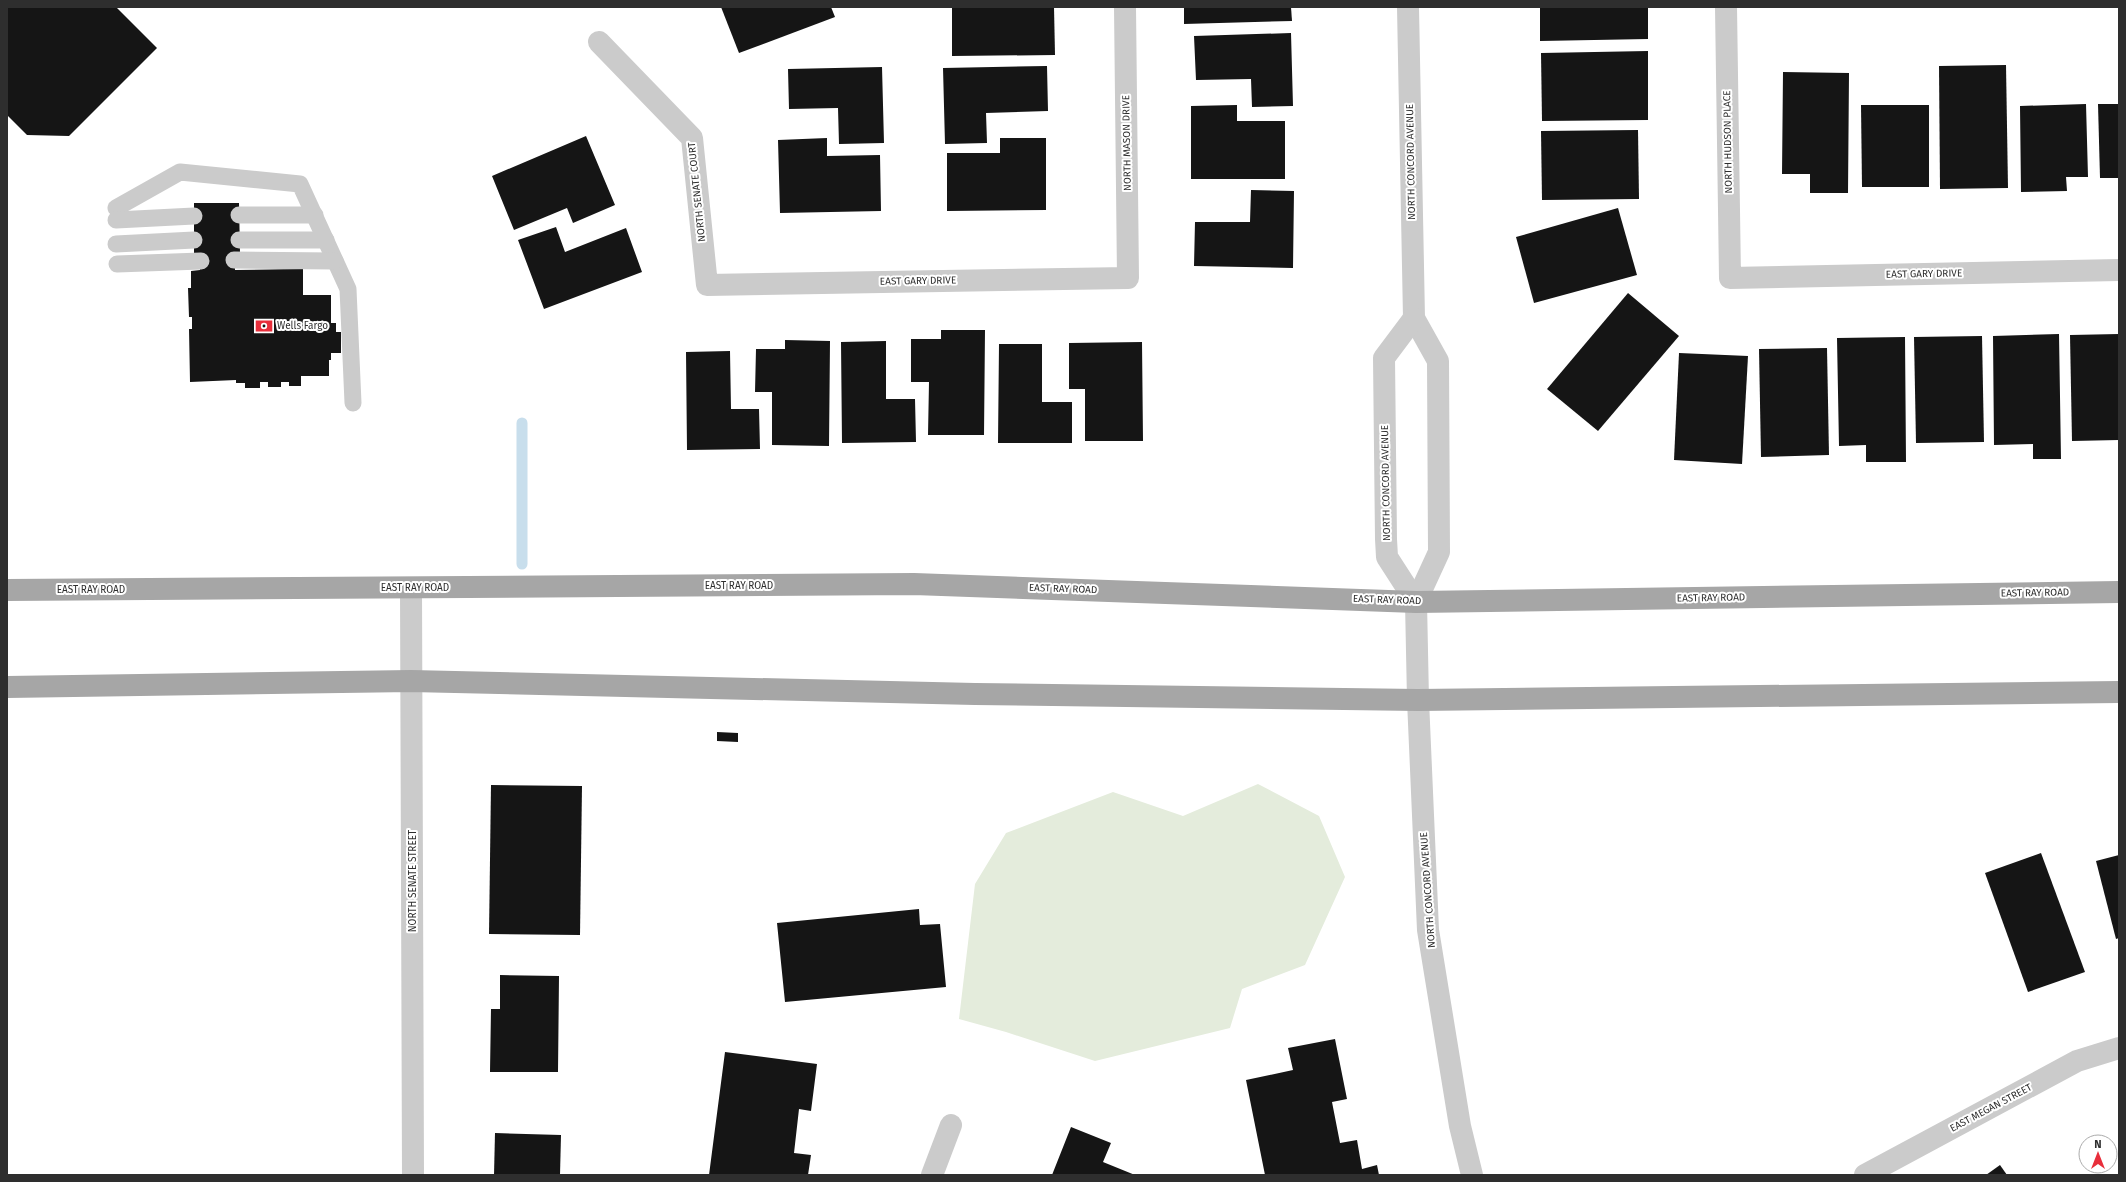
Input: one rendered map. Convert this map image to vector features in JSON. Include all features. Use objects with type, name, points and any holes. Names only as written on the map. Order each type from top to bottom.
[{"type":"main road","name":"EAST RAY ROAD","points":[[7,590],[914,584],[1416,602],[2119,592]]},
{"type":"main road","points":[[7,687],[411,681],[967,694],[1418,700],[2119,692]]},
{"type":"street","name":"NORTH MASON DRIVE","points":[[1125,7],[1128,278]]},
{"type":"street","name":"NORTH CONCORD AVENUE","points":[[1408,7],[1414,318],[1438,361],[1439,552],[1416,602],[1418,700],[1428,930],[1460,1126],[1472,1175]]},
{"type":"street","name":"NORTH HUDSON PLACE","points":[[1726,7],[1730,278]]},
{"type":"street","name":"NORTH SENATE COURT","points":[[599,42],[692,138],[707,285]]},
{"type":"street","name":"EAST GARY DRIVE","points":[[1730,278],[2119,270]]},
{"type":"street","name":"EAST GARY DRIVE","points":[[707,285],[1128,278]]},
{"type":"street","name":"NORTH CONCORD AVENUE","points":[[1414,318],[1384,358],[1387,557],[1416,602]]},
{"type":"street","name":"NORTH SENATE STREET","points":[[411,588],[414,1175]]},
{"type":"street","name":"EAST MEGAN STREET","points":[[1865,1175],[2077,1062],[2119,1048]]},
{"type":"street","points":[[932,1175],[951,1124]]},
{"type":"lane","points":[[194,216],[116,214],[180,172],[300,184],[348,289],[353,403]]},
{"type":"lane","points":[[239,215],[314,215]]},
{"type":"lane","points":[[116,244],[194,240]]},
{"type":"lane","points":[[239,240],[326,240]]},
{"type":"lane","points":[[234,260],[335,261]]},
{"type":"lane","points":[[117,264],[201,261]]},
{"type":"green space","points":[[1258,784],[1319,816],[1345,877],[1305,965],[1242,989],[1230,1028],[1095,1061],[1006,1032],[959,1019],[975,884],[1006,833],[1113,792],[1183,816]]},
{"type":"building","points":[[7,7],[116,7],[157,48],[69,136],[27,135],[7,115]]},
{"type":"building","points":[[721,7],[831,7],[835,17],[739,53]]},
{"type":"building","points":[[952,7],[1054,7],[1055,55],[952,56]]},
{"type":"building","points":[[1184,7],[1291,7],[1292,21],[1184,24]]},
{"type":"building","points":[[1540,7],[1648,7],[1648,39],[1540,41]]},
{"type":"building","points":[[1291,33],[1293,106],[1252,107],[1251,79],[1196,80],[1194,36]]},
{"type":"building","points":[[1648,51],[1648,120],[1542,121],[1541,53]]},
{"type":"building","points":[[2006,65],[2008,188],[1940,189],[1939,66]]},
{"type":"building","points":[[1047,66],[1048,111],[986,113],[987,143],[945,144],[943,68]]},
{"type":"building","points":[[882,67],[884,143],[839,144],[838,108],[789,109],[788,69]]},
{"type":"building","points":[[1783,72],[1849,73],[1848,193],[1810,193],[1810,174],[1782,174]]},
{"type":"building","points":[[2086,104],[2088,177],[2066,177],[2067,191],[2021,192],[2020,106]]},
{"type":"building","points":[[2098,104],[2119,104],[2119,178],[2100,178]]},
{"type":"building","points":[[1237,105],[1237,121],[1285,121],[1285,179],[1191,179],[1191,106]]},
{"type":"building","points":[[1861,105],[1929,105],[1929,187],[1862,187]]},
{"type":"building","points":[[1638,130],[1639,199],[1542,200],[1541,131]]},
{"type":"building","points":[[586,136],[615,205],[573,223],[567,208],[514,230],[492,176]]},
{"type":"building","points":[[827,138],[827,156],[880,155],[881,211],[780,213],[778,140]]},
{"type":"building","points":[[1000,138],[1046,138],[1046,210],[947,211],[947,153],[1000,153]]},
{"type":"building","points":[[1251,190],[1294,191],[1293,268],[1194,266],[1195,222],[1250,222]]},
{"type":"building","name":"Wells Fargo","points":[[194,203],[239,203],[240,253],[234,253],[235,270],[303,269],[303,295],[331,295],[331,323],[336,323],[336,332],[341,332],[341,353],[331,353],[331,360],[329,360],[329,376],[301,376],[301,386],[289,386],[289,382],[281,382],[281,387],[268,387],[268,382],[260,382],[260,388],[245,388],[245,383],[236,383],[236,380],[190,382],[189,329],[192,329],[192,317],[189,317],[188,288],[191,288],[191,271],[200,270],[200,253],[194,253]]},
{"type":"building","points":[[1618,208],[1637,275],[1534,303],[1516,237]]},
{"type":"building","points":[[556,227],[565,252],[626,228],[642,272],[544,309],[518,240]]},
{"type":"building","points":[[1628,293],[1679,336],[1598,431],[1547,389]]},
{"type":"building","points":[[941,330],[985,330],[984,435],[928,435],[929,382],[911,382],[911,339],[941,339]]},
{"type":"building","points":[[2059,334],[2061,459],[2033,459],[2033,444],[1994,445],[1993,336]]},
{"type":"building","points":[[2119,334],[2119,440],[2072,441],[2070,335]]},
{"type":"building","points":[[1982,336],[1984,442],[1916,443],[1914,337]]},
{"type":"building","points":[[1905,337],[1906,462],[1866,462],[1866,445],[1839,446],[1837,338]]},
{"type":"building","points":[[785,340],[830,341],[829,446],[772,445],[772,392],[755,392],[756,349],[785,349]]},
{"type":"building","points":[[886,341],[886,399],[915,399],[916,442],[842,443],[841,342]]},
{"type":"building","points":[[1142,342],[1143,441],[1085,441],[1085,389],[1069,389],[1069,343]]},
{"type":"building","points":[[999,344],[1042,344],[1042,402],[1072,402],[1072,443],[998,443]]},
{"type":"building","points":[[1827,348],[1829,455],[1761,457],[1759,349]]},
{"type":"building","points":[[730,351],[731,409],[759,409],[760,449],[687,450],[686,352]]},
{"type":"building","points":[[1679,353],[1748,356],[1742,464],[1674,460]]},
{"type":"building","points":[[717,732],[738,733],[738,742],[717,741]]},
{"type":"building","points":[[491,785],[582,786],[580,935],[489,934]]},
{"type":"building","points":[[2041,853],[2085,972],[2028,992],[1985,873]]},
{"type":"building","points":[[2119,855],[2119,938],[2116,939],[2096,861]]},
{"type":"building","points":[[919,909],[920,925],[940,924],[946,987],[785,1002],[777,923]]},
{"type":"building","points":[[500,975],[559,976],[558,1072],[490,1072],[491,1009],[500,1009]]},
{"type":"building","points":[[1335,1039],[1347,1099],[1332,1102],[1340,1143],[1357,1140],[1362,1169],[1377,1165],[1379,1175],[1265,1175],[1246,1080],[1293,1070],[1288,1048]]},
{"type":"building","points":[[725,1052],[817,1064],[811,1111],[799,1109],[794,1153],[811,1155],[808,1175],[709,1175]]},
{"type":"building","points":[[1071,1127],[1111,1143],[1103,1162],[1135,1175],[1052,1175]]},
{"type":"building","points":[[495,1133],[561,1135],[560,1175],[494,1175]]},
{"type":"building","points":[[2000,1165],[2007,1175],[1986,1175]]},
{"type":"waterway","points":[[522,423],[522,564]]},
{"type":"place","name":"Wells Fargo","points":[[264,326]]}]
